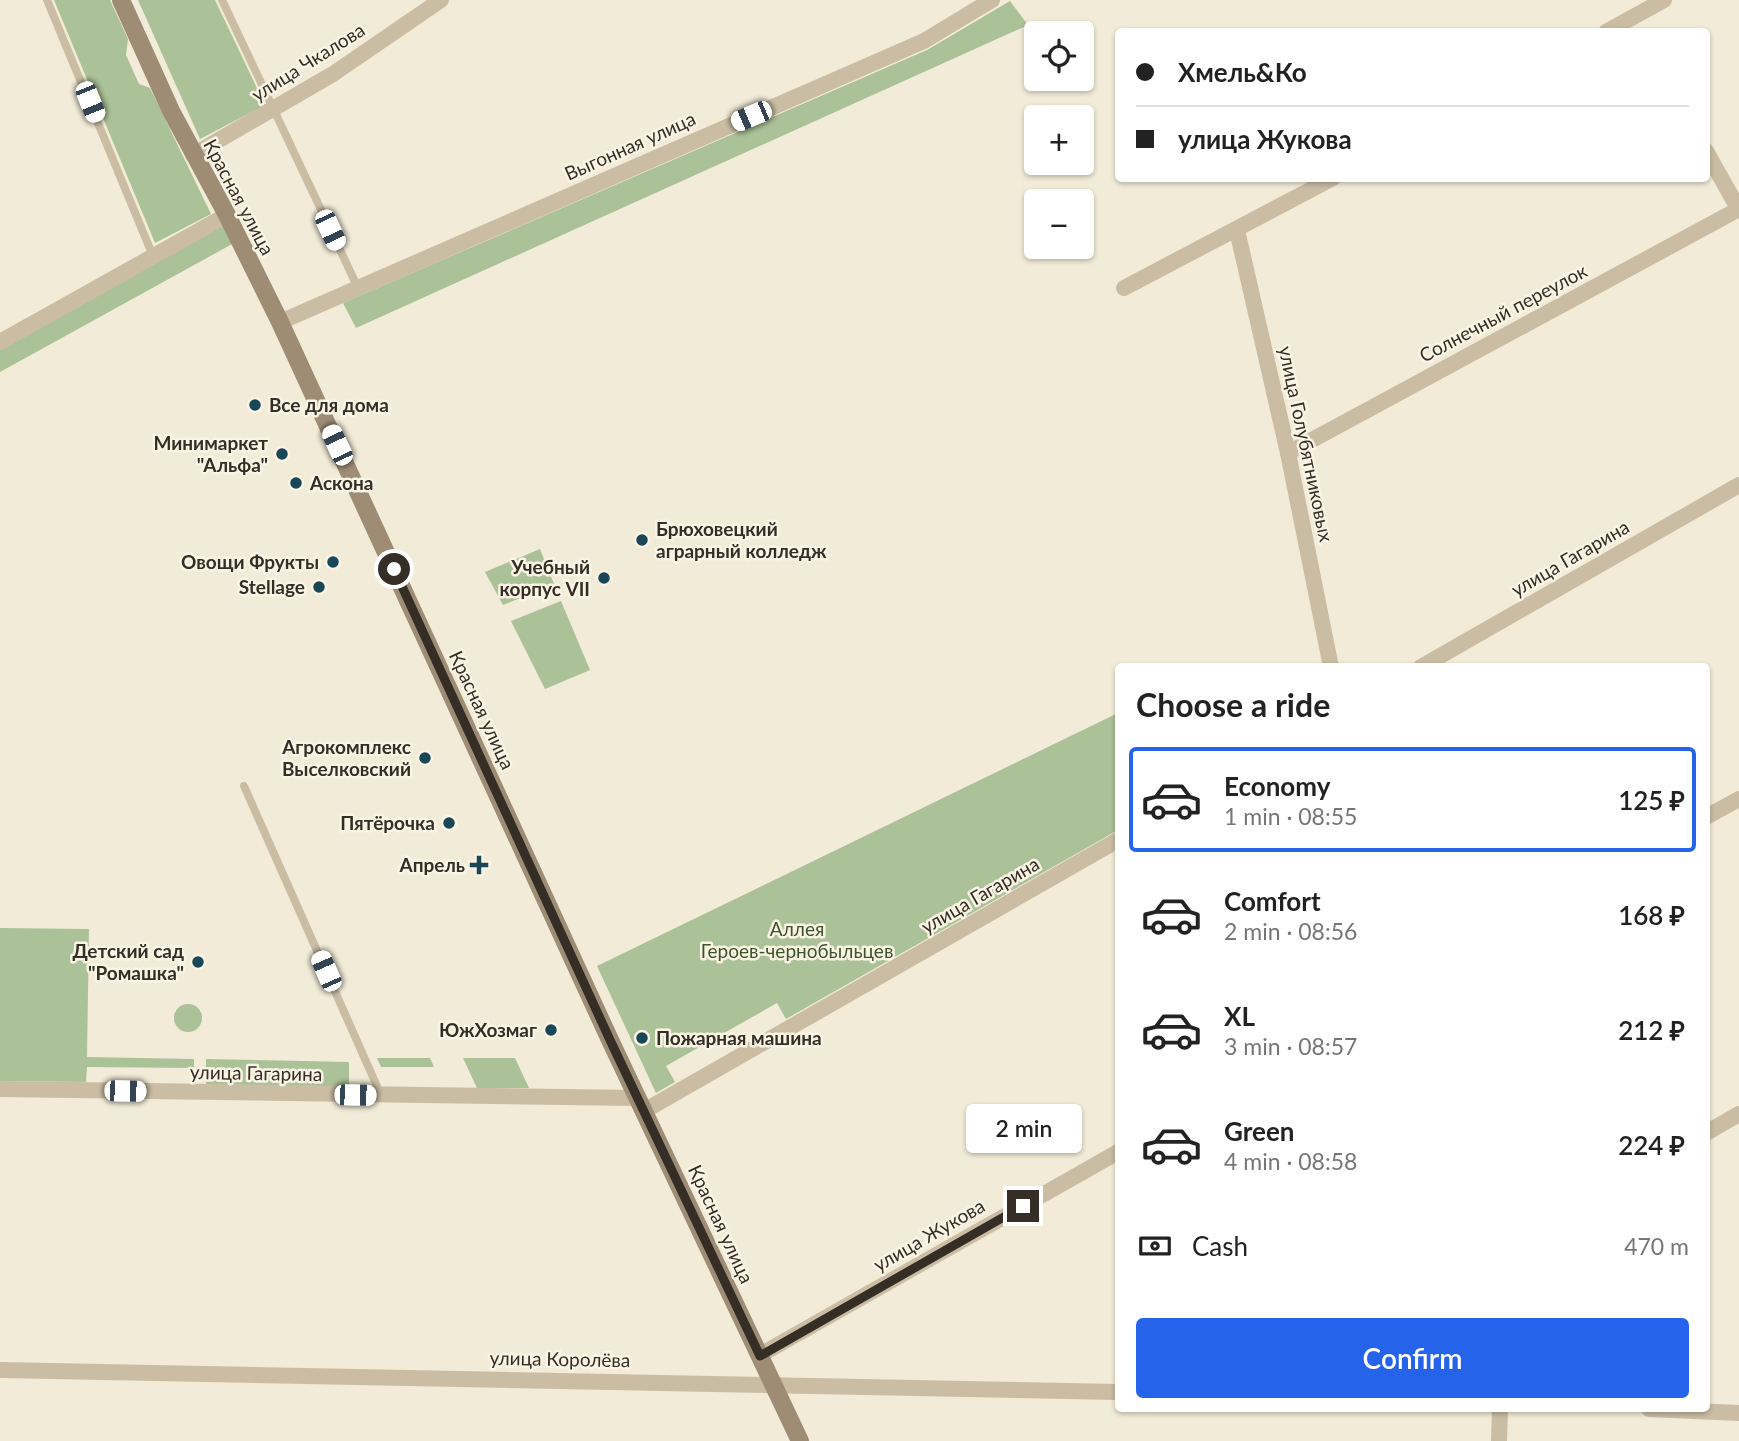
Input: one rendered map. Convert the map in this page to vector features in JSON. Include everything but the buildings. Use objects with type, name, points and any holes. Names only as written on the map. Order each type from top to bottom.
[{"type":"street","name":"Красная улица","points":[[121,0],[193,155],[227,215],[280,321],[641,1105],[800,1441]]},
{"type":"street","name":"улица Чкалова","points":[[193,155],[333,74],[440,0]]},
{"type":"street","name":"Выгонная улица","points":[[280,321],[924,41],[992,0]]},
{"type":"street","points":[[1636,24],[1664,0]]},
{"type":"street","points":[[1710,158],[1739,210]]},
{"type":"street","points":[[1124,288],[1326,182]]},
{"type":"street","name":"Солнечный переулок","points":[[1287,453],[1739,210]]},
{"type":"street","points":[[0,342],[227,215]]},
{"type":"street","name":"улица Голубятниковых","points":[[1237,230],[1330,663]]},
{"type":"street","name":"улица Гагарина","points":[[1428,663],[1739,485]]},
{"type":"street","points":[[1710,815],[1739,799]]},
{"type":"street","name":"улица Гагарина","points":[[0,1089],[381,1096],[641,1105],[1115,842]]},
{"type":"street","points":[[1710,1131],[1739,1114]]},
{"type":"street","name":"улица Жукова","points":[[760,1356],[1115,1154]]},
{"type":"street","name":"улица Королёва","points":[[0,1370],[1115,1392]]},
{"type":"street","points":[[1499,1441],[1500,1412]]},
{"type":"street","points":[[1710,1412],[1739,1413]]},
{"type":"lane","points":[[47,0],[153,256]]},
{"type":"lane","points":[[222,0],[358,288]]},
{"type":"lane","points":[[244,786],[381,1096]]},
{"type":"green space","points":[[54,0],[110,0],[128,39],[126,55],[139,84],[150,88],[211,214],[155,243]]},
{"type":"green space","points":[[138,0],[215,0],[265,105],[200,139]]},
{"type":"green space","points":[[1010,1],[1025,21],[1024,27],[356,328],[343,303],[927,50]]},
{"type":"green space","points":[[225,224],[234,243],[0,372],[0,349]]},
{"type":"green space","points":[[540,549],[554,584],[503,605],[485,572]]},
{"type":"green space","points":[[561,601],[590,670],[545,689],[511,621]]},
{"type":"green space","name":"Аллея Героев-чернобыльцев","points":[[1115,714],[1115,832],[786,1019],[777,1003],[666,1066],[675,1082],[656,1093],[597,966]]},
{"type":"green space","points":[[0,928],[89,929],[87,1057],[194,1059],[194,1068],[87,1067],[86,1082],[0,1081]]},
{"type":"green space","points":[[188,1004],[198,1008],[202,1018],[198,1028],[188,1032],[178,1028],[174,1018],[178,1008]]},
{"type":"green space","points":[[377,1058],[430,1058],[434,1067],[381,1067]]},
{"type":"green space","points":[[463,1058],[515,1058],[529,1088],[477,1088]]},
{"type":"green space","points":[[206,1059],[349,1062],[349,1087],[206,1085]]},
{"type":"place","name":"Все для дома","points":[[255,405]]},
{"type":"place","name":"Минимаркет \"Альфа\"","points":[[282,454]]},
{"type":"place","name":"Аскона","points":[[296,483]]},
{"type":"place","name":"Брюховецкий аграрный колледж","points":[[642,540]]},
{"type":"place","name":"Овощи Фрукты","points":[[333,562]]},
{"type":"place","name":"Учебный корпус VII","points":[[604,578]]},
{"type":"place","name":"Stellage","points":[[319,587]]},
{"type":"place","name":"Агрокомплекс Выселковский","points":[[425,758]]},
{"type":"place","name":"Пятёрочка","points":[[449,823]]},
{"type":"place","name":"Апрель","points":[[479,865]]},
{"type":"place","name":"Детский сад \"Ромашка\"","points":[[198,962]]},
{"type":"place","name":"ЮжХозмаг","points":[[551,1030]]},
{"type":"place","name":"Пожарная машина","points":[[642,1038]]},
{"type":"route","points":[[394,569],[610,1040],[760,1356],[1023,1206]]}]
